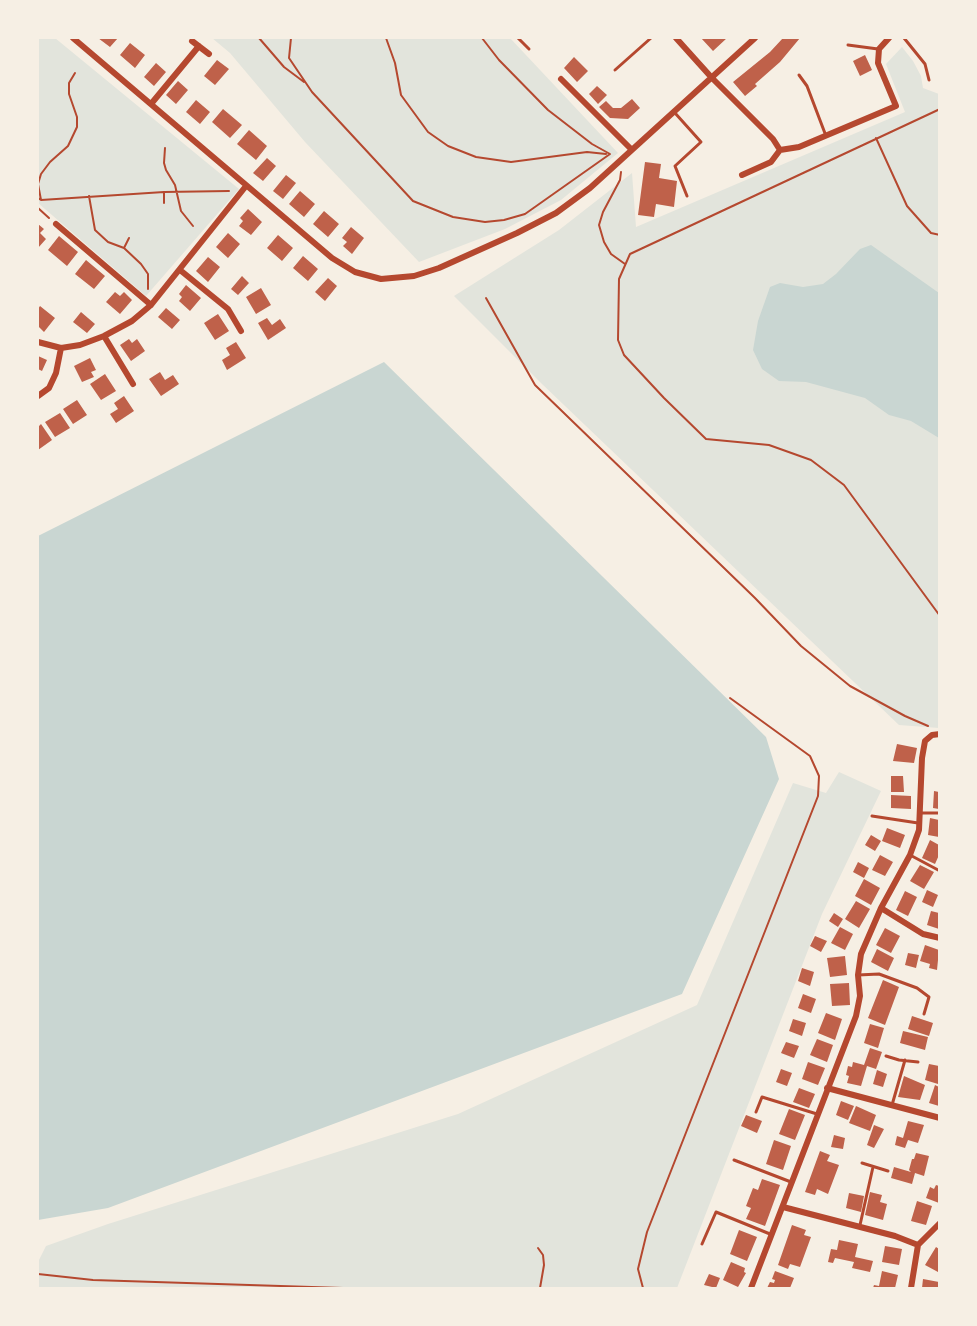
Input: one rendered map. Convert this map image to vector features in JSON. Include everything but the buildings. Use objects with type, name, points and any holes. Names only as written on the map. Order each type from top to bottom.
[{"type":"street","points":[[73,38],[333,258],[355,272],[381,279],[414,276],[431,271],[517,233],[565,207],[590,188],[755,38]]},
{"type":"street","points":[[676,38],[773,139],[780,150]]},
{"type":"street","points":[[742,175],[771,162],[780,150],[799,147],[896,106],[878,63],[879,50],[889,38]]},
{"type":"street","points":[[192,41],[209,54]]},
{"type":"street","points":[[151,104],[198,46]]},
{"type":"street","points":[[561,79],[631,149]]},
{"type":"street","points":[[38,342],[61,348],[80,345],[104,336],[132,321],[151,305],[246,186]]},
{"type":"street","points":[[56,224],[151,305]]},
{"type":"street","points":[[180,270],[228,309],[242,331]]},
{"type":"street","points":[[104,336],[133,384]]},
{"type":"street","points":[[38,396],[48,388],[57,373],[61,348]]},
{"type":"street","points":[[751,1288],[856,1016],[860,996],[858,975],[861,954],[881,908],[910,855],[919,830],[922,758],[925,741],[932,735],[939,734]]},
{"type":"street","points":[[881,908],[923,934],[939,938]]},
{"type":"street","points":[[827,1088],[939,1118]]},
{"type":"street","points":[[783,1208],[895,1236],[918,1245]]},
{"type":"street","points":[[911,1288],[918,1245],[939,1223]]},
{"type":"lane","points":[[518,38],[529,49]]},
{"type":"lane","points":[[615,70],[651,38]]},
{"type":"lane","points":[[904,38],[925,64],[929,80]]},
{"type":"lane","points":[[848,45],[879,50]]},
{"type":"lane","points":[[799,75],[807,86],[826,135]]},
{"type":"lane","points":[[674,111],[701,142],[675,166],[687,196]]},
{"type":"lane","points":[[920,813],[939,813]]},
{"type":"lane","points":[[872,816],[920,823]]},
{"type":"lane","points":[[910,855],[939,870]]},
{"type":"lane","points":[[858,975],[879,974],[917,988],[929,997],[924,1014]]},
{"type":"lane","points":[[886,1056],[918,1062]]},
{"type":"lane","points":[[892,1105],[905,1060]]},
{"type":"lane","points":[[756,1112],[762,1096],[817,1114]]},
{"type":"lane","points":[[734,1160],[792,1182]]},
{"type":"lane","points":[[862,1163],[888,1172]]},
{"type":"lane","points":[[859,1227],[873,1167]]},
{"type":"lane","points":[[702,1244],[716,1212],[772,1234]]},
{"type":"path","points":[[259,38],[284,67],[306,83]]},
{"type":"path","points":[[291,38],[289,58],[306,83],[413,201],[453,217],[484,222],[504,220],[525,214],[610,154]]},
{"type":"path","points":[[386,38],[395,63],[401,95],[428,132],[448,146],[476,157],[511,162],[587,152],[610,154]]},
{"type":"path","points":[[482,38],[499,60],[548,110],[592,144],[610,154]]},
{"type":"path","points":[[75,73],[69,83],[69,94],[77,117],[77,127],[68,146],[50,162],[41,174],[38,184],[39,199],[164,192],[236,192]]},
{"type":"path","points":[[939,109],[630,254],[619,279],[618,340],[624,355],[706,439],[769,445],[812,460],[844,485],[939,616]]},
{"type":"path","points":[[876,138],[907,206],[932,233],[939,235]]},
{"type":"path","points":[[165,148],[166,170],[175,185],[181,211],[192,226]]},
{"type":"path","points":[[623,156],[620,180],[603,212],[599,225],[604,242],[611,254],[625,264]]},
{"type":"path","points":[[164,192],[164,203]]},
{"type":"path","points":[[89,196],[95,230],[108,242],[124,248],[141,264],[148,274],[148,293]]},
{"type":"path","points":[[38,207],[56,224]]},
{"type":"path","points":[[124,248],[129,238]]},
{"type":"path","points":[[486,297],[535,385],[755,598],[801,646],[850,686],[905,716],[931,727]]},
{"type":"path","points":[[642,1288],[639,1269],[647,1232],[818,796],[819,776],[810,756],[730,698]]},
{"type":"path","points":[[538,1248],[543,1255],[544,1265],[540,1288]]},
{"type":"path","points":[[38,1274],[93,1280],[343,1288]]},
{"type":"shaded area","points":[[38,38],[55,38],[239,189],[146,296],[38,203]]},
{"type":"shaded area","points":[[212,38],[510,38],[618,153],[561,200],[505,229],[419,262],[305,142],[230,53]]},
{"type":"shaded area","points":[[902,47],[921,76],[923,88],[939,94],[939,728],[899,725],[542,384],[454,296],[559,230],[632,173],[636,227],[905,112],[886,64]]},
{"type":"shaded area","points":[[871,245],[939,293],[939,438],[911,421],[889,415],[865,398],[806,382],[779,381],[762,369],[753,350],[758,321],[770,287],[780,283],[803,287],[823,284],[860,249]]},
{"type":"shaded area","points":[[384,362],[766,737],[779,779],[682,994],[108,1208],[38,1220],[38,536]]},
{"type":"shaded area","points":[[839,772],[881,791],[822,914],[677,1288],[38,1288],[38,1262],[46,1246],[108,1224],[458,1114],[697,1005],[793,783],[826,793]]}]
